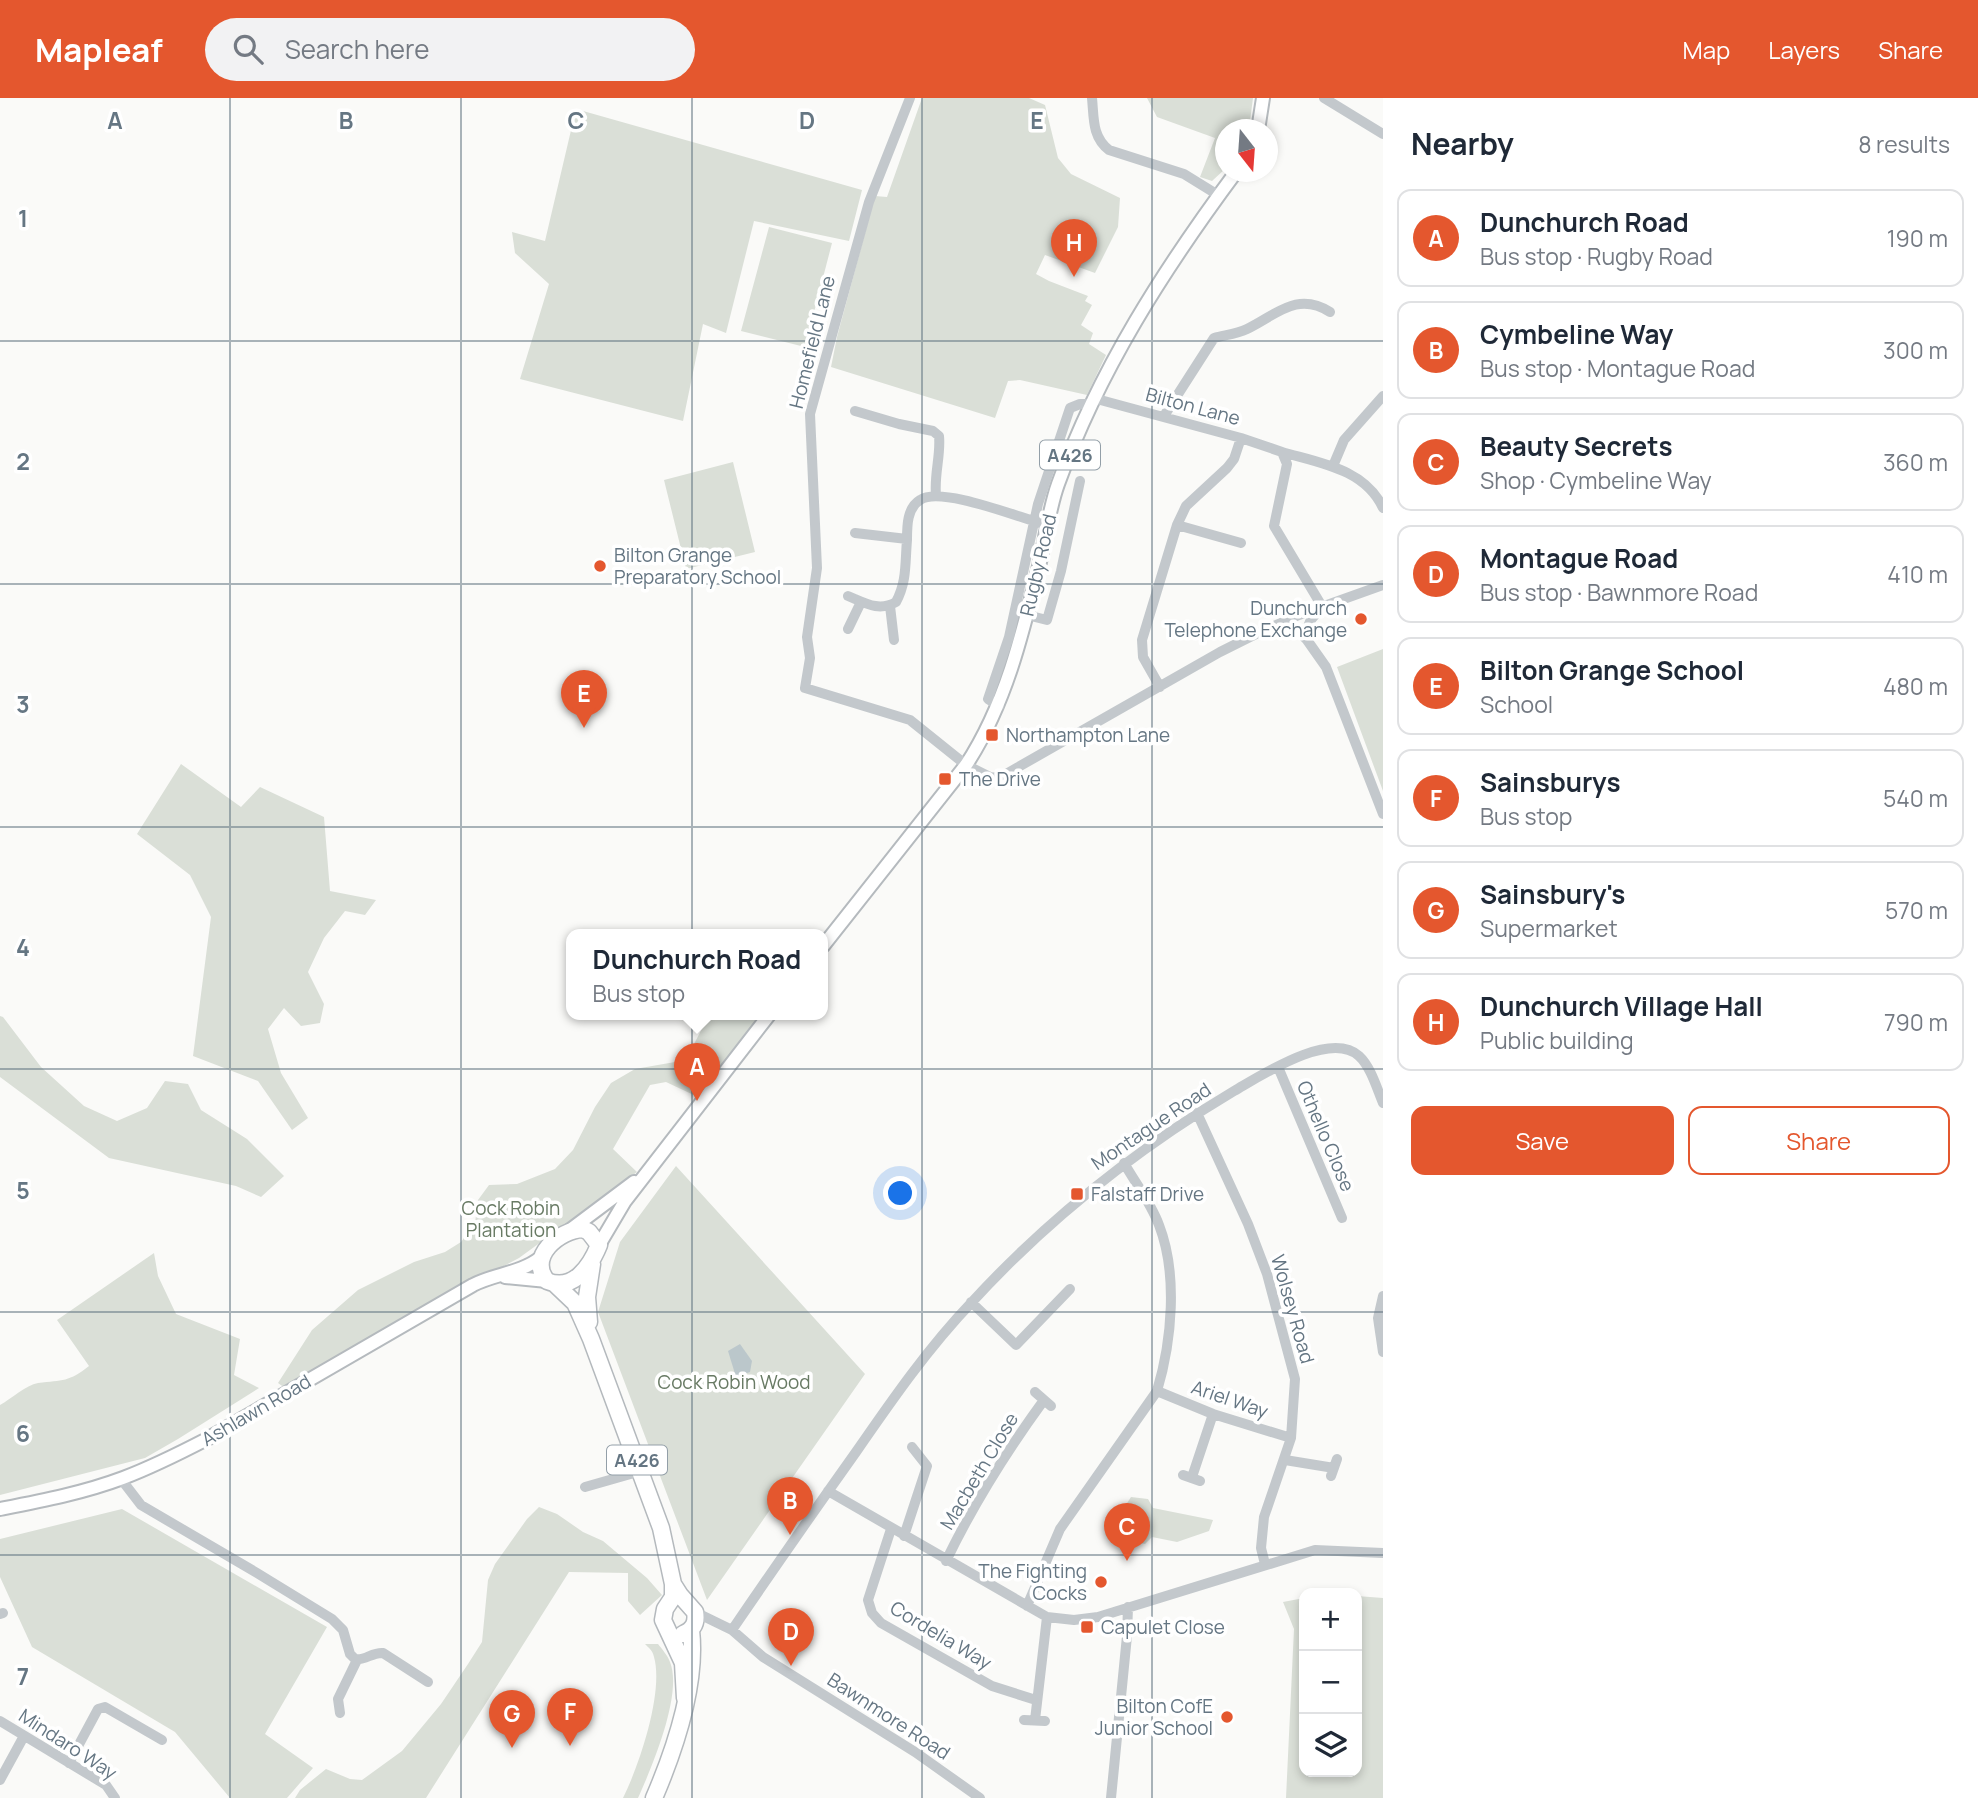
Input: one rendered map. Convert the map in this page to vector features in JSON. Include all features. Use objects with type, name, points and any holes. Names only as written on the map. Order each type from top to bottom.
[{"type":"highway","points":[[583,1229],[589,1232],[596,1252],[580,1275],[573,1280],[551,1282],[541,1271],[540,1258],[545,1250],[567,1232],[583,1229]]},
{"type":"highway","name":"A426","points":[[591,1339],[587,1306],[589,1275],[596,1252]]},
{"type":"highway","name":"A426","points":[[551,1282],[575,1303],[591,1339],[662,1528],[673,1597],[691,1615],[691,1674],[674,1746],[654,1798]]},
{"type":"highway","name":"A426","points":[[685,1698],[683,1663],[663,1620],[665,1609],[691,1615]]},
{"type":"highway","points":[[670,1631],[680,1634],[691,1615]]},
{"type":"main road","points":[[1260,119],[1263,98]]},
{"type":"main road","name":"Rugby Road","points":[[828,940],[966,765],[985,737],[999,706],[1027,615],[1057,487],[1092,401],[1111,361],[1169,266],[1228,182]]},
{"type":"main road","name":"A426","points":[[596,1252],[625,1201],[765,1020]]},
{"type":"main road","points":[[567,1232],[645,1174]]},
{"type":"main road","name":"Ashlawn Road","points":[[0,1509],[59,1497],[121,1479],[207,1439],[486,1278],[528,1266],[540,1258]]},
{"type":"main road","points":[[496,1276],[551,1282]]},
{"type":"street","name":"Homefield Lane","points":[[910,98],[869,202],[810,414],[817,568],[807,637],[810,658],[805,688],[910,720],[966,765]]},
{"type":"street","points":[[1091,98],[1096,134],[1102,145],[1109,150],[1184,174],[1218,195]]},
{"type":"street","points":[[1324,98],[1383,134]]},
{"type":"street","points":[[1164,416],[1214,338],[1245,330],[1278,310],[1298,304],[1319,305],[1330,312]]},
{"type":"street","points":[[1333,466],[1344,440],[1383,396]]},
{"type":"street","points":[[999,706],[988,699],[1009,638],[1038,504],[1070,408],[1092,401]]},
{"type":"street","name":"Bilton Lane","points":[[1092,401],[1164,416],[1333,466],[1380,493],[1383,509]]},
{"type":"street","points":[[855,411],[933,431],[939,436],[934,477],[936,495]]},
{"type":"street","points":[[867,428],[871,416]]},
{"type":"street","points":[[1160,687],[1143,656],[1142,640],[1177,525],[1186,506],[1234,459],[1241,438]]},
{"type":"street","points":[[1282,452],[1287,464],[1274,526],[1323,608]]},
{"type":"street","points":[[1027,615],[1046,624],[1061,571],[1080,481]]},
{"type":"street","points":[[848,596],[882,608],[896,603],[906,574],[910,511],[920,500],[936,495],[963,500],[1048,526]]},
{"type":"street","points":[[1038,504],[1052,508]]},
{"type":"street","points":[[1177,525],[1241,543]]},
{"type":"street","points":[[855,533],[907,539]]},
{"type":"street","points":[[966,765],[981,775],[992,778],[1006,774],[1220,652],[1299,615],[1383,585]]},
{"type":"street","points":[[848,629],[861,601]]},
{"type":"street","points":[[890,606],[894,640]]},
{"type":"street","points":[[1307,640],[1307,625],[1323,608]]},
{"type":"street","points":[[1275,626],[1298,632],[1326,667],[1383,814]]},
{"type":"street","name":"Montague Road","points":[[732,1630],[912,1373],[971,1302],[1040,1232],[1078,1199],[1124,1163],[1197,1113],[1278,1067],[1317,1050],[1342,1048],[1360,1057],[1383,1103]]},
{"type":"street","name":"Othello Close","points":[[1278,1067],[1341,1218]]},
{"type":"street","name":"Wolsey Road","points":[[1197,1113],[1248,1224],[1267,1274],[1295,1379],[1291,1438],[1264,1517],[1261,1548],[1265,1564]]},
{"type":"street","points":[[1027,1606],[1060,1529],[1157,1391],[1170,1332],[1167,1257],[1159,1224],[1124,1163]]},
{"type":"street","points":[[971,1302],[1016,1345],[1070,1289]]},
{"type":"street","points":[[1383,1296],[1378,1318],[1383,1352]]},
{"type":"street","name":"Ariel Way","points":[[1157,1391],[1213,1413],[1291,1438]]},
{"type":"street","name":"Macbeth Close","points":[[946,1561],[1003,1457],[1043,1399]]},
{"type":"street","points":[[1192,1478],[1213,1413]]},
{"type":"street","points":[[904,1536],[927,1466],[912,1447]]},
{"type":"street","points":[[1285,1460],[1334,1468]]},
{"type":"street","points":[[585,1487],[640,1471]]},
{"type":"street","points":[[121,1479],[141,1505],[331,1619],[343,1630],[351,1654],[357,1660]]},
{"type":"street","points":[[828,1491],[1047,1617],[1074,1620],[1098,1617],[1315,1550],[1383,1553]]},
{"type":"street","name":"Cordelia Way","points":[[891,1529],[868,1600],[872,1613],[881,1623],[992,1686],[1037,1700]]},
{"type":"street","points":[[1111,1798],[1128,1636],[1128,1607]]},
{"type":"street","name":"Bawnmore Road","points":[[691,1615],[732,1630],[763,1657],[915,1752],[980,1798]]},
{"type":"street","points":[[1035,1720],[1047,1617]]},
{"type":"street","points":[[340,1713],[338,1699],[357,1660],[375,1652],[383,1653],[428,1682]]},
{"type":"street","points":[[69,1763],[98,1709],[105,1707],[162,1740]]},
{"type":"street","name":"Mindaro Way","points":[[0,1721],[106,1785],[115,1798]]},
{"type":"street","points":[[0,1780],[24,1736]]},
{"type":"green space","points":[[922,98],[1029,98],[1045,105],[1058,158],[1071,174],[1120,198],[1118,227],[1095,273],[1045,255],[1036,274],[1088,296],[1085,301],[1092,305],[1081,325],[1093,333],[1089,344],[1106,355],[1087,395],[1020,380],[1008,381],[995,418],[831,367],[875,196],[887,197]]},
{"type":"green space","points":[[1147,98],[1253,98],[1250,119],[1215,119],[1215,138],[1157,117]]},
{"type":"green space","points":[[576,109],[862,190],[849,241],[754,221],[726,333],[703,324],[683,421],[520,379],[549,284],[515,253],[512,232],[545,241]]},
{"type":"green space","points":[[1215,138],[1215,178],[1212,181],[1200,177]]},
{"type":"green space","points":[[769,227],[832,243],[805,347],[741,331]]},
{"type":"green space","points":[[733,462],[755,552],[686,569],[664,480]]},
{"type":"green space","points":[[1383,649],[1383,791],[1337,667]]},
{"type":"green space","points":[[181,764],[241,807],[260,787],[324,817],[330,891],[376,900],[365,915],[345,911],[324,938],[308,972],[324,1004],[320,1023],[301,1026],[284,1008],[268,1029],[281,1073],[308,1118],[292,1130],[258,1081],[193,1056],[211,917],[190,875],[137,834]]},
{"type":"green space","points":[[0,1016],[41,1067],[84,1106],[117,1121],[147,1108],[165,1081],[188,1084],[201,1110],[247,1139],[284,1176],[261,1197],[236,1186],[109,1158],[0,1077]]},
{"type":"green space","name":"Cock Robin Plantation","points":[[706,1020],[758,1020],[698,1097],[666,1082],[650,1085],[613,1149],[637,1172],[519,1258],[393,1325],[285,1388],[278,1383],[312,1330],[358,1290],[414,1262],[445,1252],[461,1242],[475,1223],[478,1200],[489,1185],[517,1184],[555,1169],[573,1150],[611,1083],[635,1069],[675,1062],[692,1048]]},
{"type":"green space","name":"Cock Robin Wood","points":[[676,1166],[865,1374],[707,1600],[598,1312],[620,1242]]},
{"type":"green space","points":[[154,1253],[158,1276],[176,1314],[240,1339],[234,1375],[259,1388],[145,1458],[0,1495],[0,1405],[33,1384],[65,1379],[89,1366],[57,1320]]},
{"type":"green space","points":[[1131,1497],[1148,1499],[1153,1508],[1213,1520],[1209,1531],[1177,1542],[1152,1537],[1145,1544],[1106,1536]]},
{"type":"green space","points":[[539,1507],[557,1514],[583,1532],[603,1541],[647,1578],[662,1595],[640,1615],[628,1601],[628,1573],[569,1572],[426,1798],[295,1798],[300,1790],[326,1769],[350,1779],[362,1780],[402,1751],[441,1704],[482,1642],[488,1580],[495,1564],[527,1519]]},
{"type":"green space","points":[[122,1509],[327,1627],[265,1734],[313,1768],[287,1798],[230,1798],[175,1732],[32,1647],[0,1577],[0,1539]]},
{"type":"green space","points":[[1362,1596],[1383,1598],[1383,1798],[1286,1798],[1294,1629],[1283,1602],[1299,1599],[1299,1777],[1362,1777]]},
{"type":"green space","points":[[645,1644],[658,1644],[668,1657],[673,1676],[672,1692],[664,1730],[638,1798],[623,1798],[642,1749],[656,1689],[654,1657]]},
{"type":"shaded area","points":[[740,1344],[752,1361],[750,1372],[736,1377],[728,1351]]},
{"type":"place","name":"Dunchurch Village Hall","points":[[1074,277]]},
{"type":"place","name":"Bilton Grange Preparatory School","points":[[600,566]]},
{"type":"place","name":"Dunchurch Telephone Exchange","points":[[1361,619]]},
{"type":"place","name":"Bilton Grange School","points":[[584,728]]},
{"type":"place","name":"Northampton Lane","points":[[992,735]]},
{"type":"place","name":"The Drive","points":[[945,779]]},
{"type":"place","name":"Dunchurch Road","points":[[697,1101]]},
{"type":"place","name":"Falstaff Drive","points":[[1077,1194]]},
{"type":"place","name":"Cymbeline Way","points":[[790,1535]]},
{"type":"place","name":"Beauty Secrets","points":[[1127,1561]]},
{"type":"place","name":"The Fighting Cocks","points":[[1101,1582]]},
{"type":"place","name":"Capulet Close","points":[[1087,1627]]},
{"type":"place","name":"Montague Road","points":[[791,1666]]},
{"type":"place","name":"Bilton CofE Junior School","points":[[1227,1717]]},
{"type":"place","name":"Sainsburys","points":[[570,1746]]},
{"type":"place","name":"Sainsbury's","points":[[512,1748]]}]
